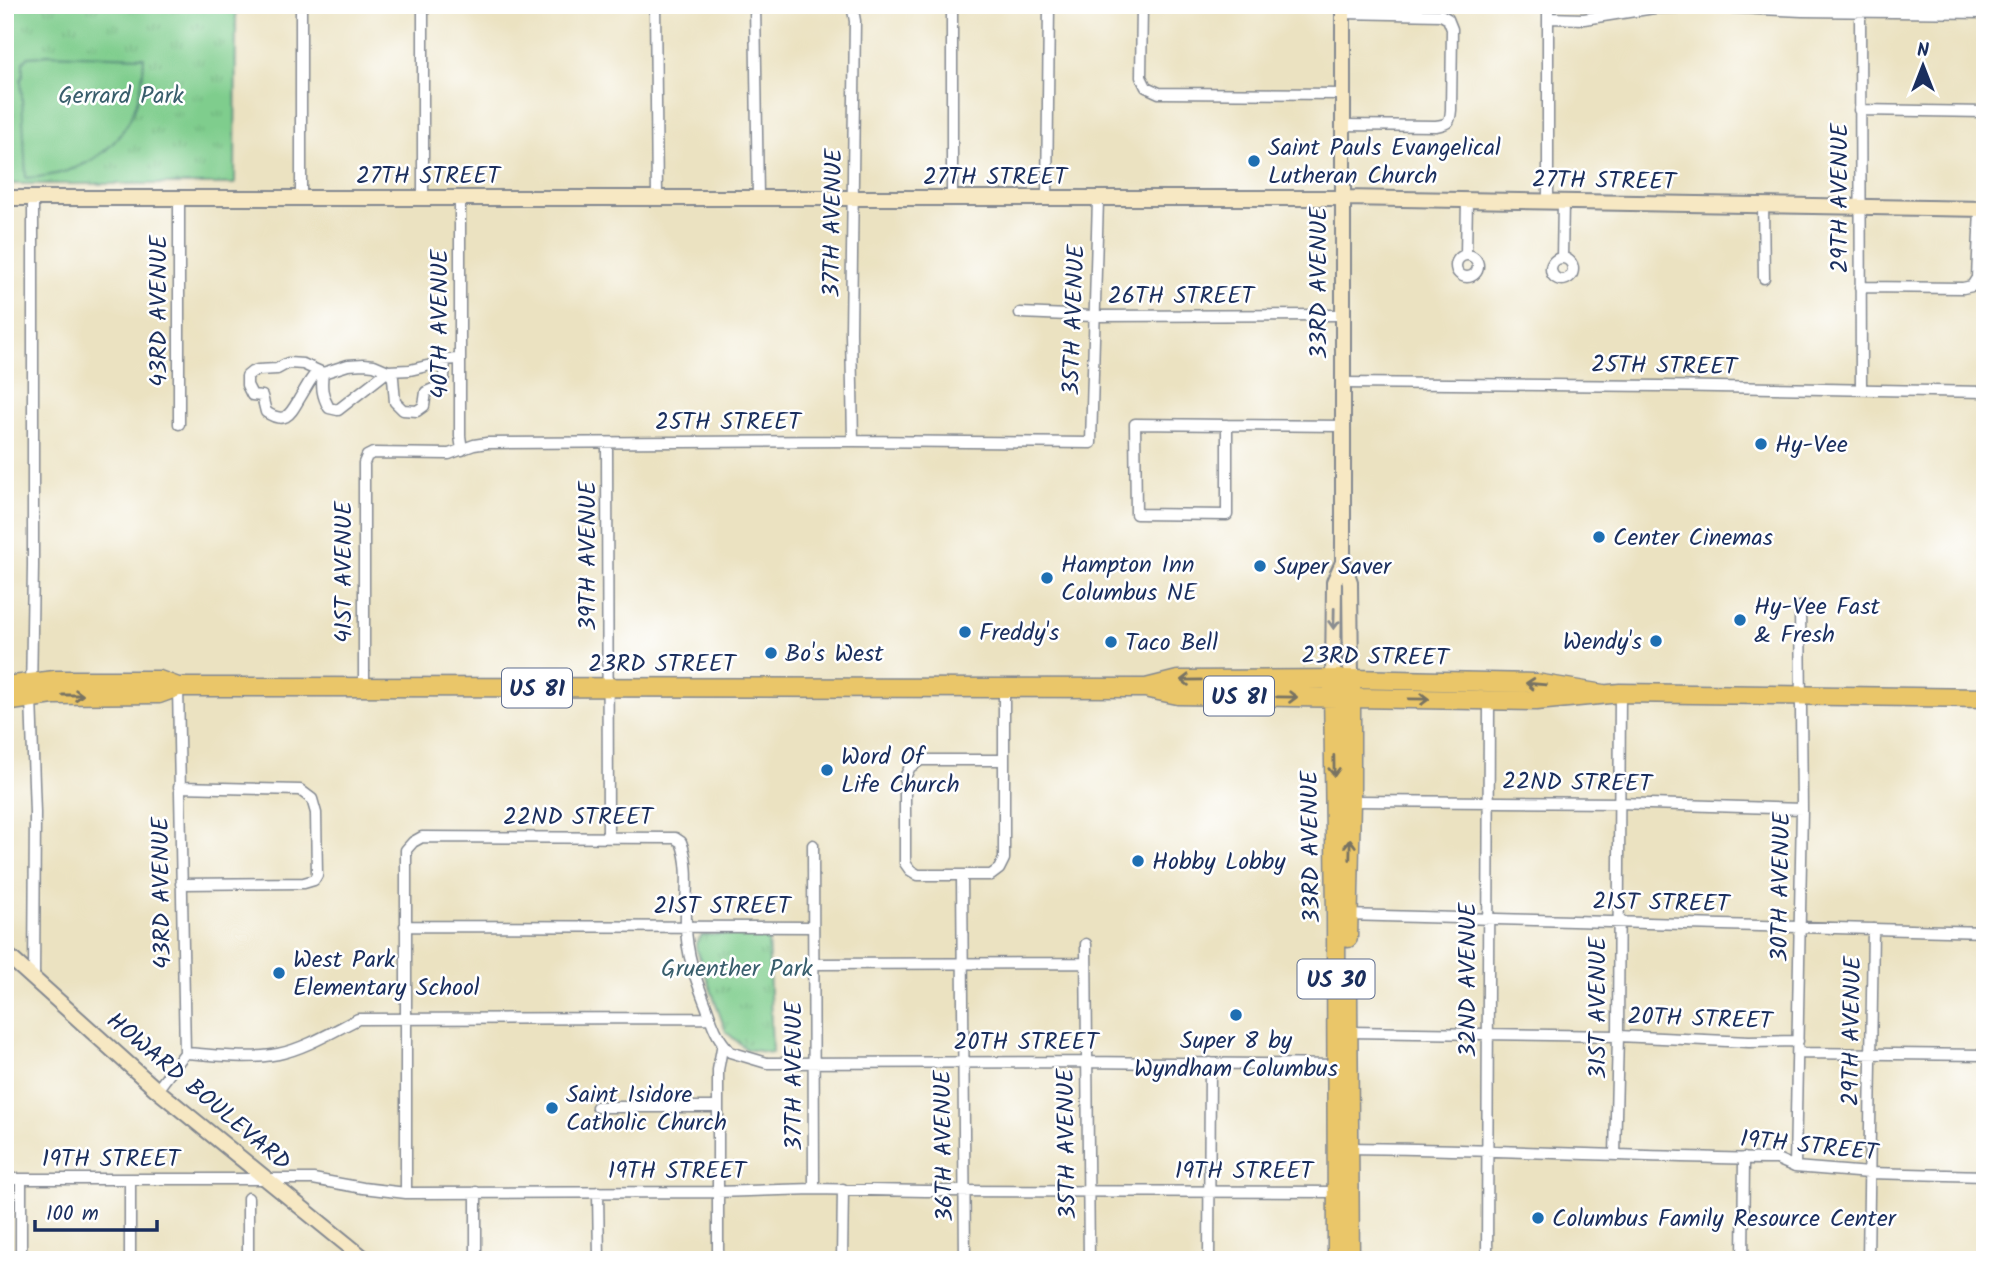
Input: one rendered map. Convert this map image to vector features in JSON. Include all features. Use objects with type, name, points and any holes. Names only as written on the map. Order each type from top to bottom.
[{"type":"highway","name":"23RD STREET","points":[[1146,688],[1178,680],[1342,679],[1536,683],[1612,693]]},
{"type":"highway","name":"33RD AVENUE","points":[[1337,1260],[1343,1192],[1349,1032],[1342,915],[1342,679]]},
{"type":"highway","name":"23RD STREET","points":[[5,686],[53,695],[159,695],[178,687],[607,687],[1146,688],[1178,695],[1489,701],[1536,701],[1612,693],[1985,698]]},
{"type":"highway","name":"23RD STREET","points":[[5,702],[31,690]]},
{"type":"highway","name":"33RD AVENUE","points":[[1342,698],[1351,801],[1342,915],[1336,1065],[1343,1149]]},
{"type":"highway","name":"33RD AVENUE","points":[[1343,1192],[1350,1260]]},
{"type":"street","points":[[301,5],[301,198]]},
{"type":"street","points":[[423,198],[424,5]]},
{"type":"street","points":[[656,5],[657,198]]},
{"type":"street","points":[[755,5],[758,197]]},
{"type":"street","name":"37TH AVENUE","points":[[852,5],[855,20],[851,325],[853,441]]},
{"type":"street","points":[[952,5],[952,199]]},
{"type":"street","points":[[1047,199],[1049,5]]},
{"type":"street","points":[[1142,5],[1141,77],[1146,87],[1159,93],[1343,94]]},
{"type":"street","points":[[1548,5],[1555,202],[1562,258]]},
{"type":"street","points":[[1548,18],[1584,19],[1654,8],[1717,7],[1860,8],[1985,13]]},
{"type":"street","name":"29TH AVENUE","points":[[1860,8],[1861,390]]},
{"type":"street","points":[[1343,9],[1441,15],[1448,19],[1452,29],[1451,110],[1447,125],[1343,125]]},
{"type":"street","name":"33RD AVENUE","points":[[1342,679],[1334,582],[1343,562],[1343,9]]},
{"type":"street","points":[[1860,110],[1985,112]]},
{"type":"street","name":"27TH STREET","points":[[5,198],[1343,198],[1982,209]]},
{"type":"street","points":[[33,198],[31,690],[35,813],[34,979]]},
{"type":"street","name":"43RD AVENUE","points":[[178,424],[179,198]]},
{"type":"street","name":"40TH AVENUE","points":[[460,198],[462,450]]},
{"type":"street","name":"35TH AVENUE","points":[[1091,443],[1098,199]]},
{"type":"street","points":[[1466,254],[1467,200]]},
{"type":"street","points":[[1763,205],[1764,278]]},
{"type":"street","points":[[1860,287],[1972,286],[1977,278],[1982,209]]},
{"type":"street","name":"26TH STREET","points":[[1020,313],[1093,316],[1342,315]]},
{"type":"street","points":[[320,372],[294,409],[284,418],[266,412],[262,397],[252,395],[247,385],[247,376],[252,372],[277,369],[288,363],[303,364],[320,372],[363,364],[388,371],[419,369],[445,359],[460,359]]},
{"type":"street","points":[[388,371],[393,378],[395,402],[403,410],[417,411],[424,406],[426,392],[440,386],[444,377],[445,359]]},
{"type":"street","points":[[320,372],[324,399],[329,408],[338,410],[388,371]]},
{"type":"street","name":"25TH STREET","points":[[1342,383],[1985,392]]},
{"type":"street","points":[[1227,425],[1227,514],[1136,514],[1135,424],[1342,426]]},
{"type":"street","name":"25TH STREET","points":[[367,456],[373,453],[449,454],[487,443],[1091,443]]},
{"type":"street","name":"39TH AVENUE","points":[[607,443],[608,837]]},
{"type":"street","name":"41ST AVENUE","points":[[364,688],[364,463],[367,456]]},
{"type":"street","name":"30TH AVENUE","points":[[1795,1167],[1802,809],[1800,607]]},
{"type":"street","name":"43RD AVENUE","points":[[178,687],[185,1053]]},
{"type":"street","points":[[1003,760],[920,760],[910,767],[905,777],[905,863],[910,870],[918,875],[991,875],[999,869],[1004,859],[1004,688]]},
{"type":"street","name":"31ST AVENUE","points":[[1612,693],[1619,803],[1615,1156]]},
{"type":"street","name":"32ND AVENUE","points":[[1487,1260],[1489,701]]},
{"type":"street","points":[[179,787],[300,790],[312,799],[316,813],[317,875],[314,880],[304,883],[181,884]]},
{"type":"street","name":"22ND STREET","points":[[1351,801],[1619,803],[1802,809]]},
{"type":"street","name":"22ND STREET","points":[[405,926],[406,850],[418,838],[675,838],[681,842],[687,861],[688,953],[710,1018],[723,1043]]},
{"type":"street","points":[[813,845],[813,927]]},
{"type":"street","name":"36TH AVENUE","points":[[962,875],[965,1260]]},
{"type":"street","name":"21ST STREET","points":[[1342,915],[1985,932]]},
{"type":"street","points":[[405,926],[406,1192]]},
{"type":"street","name":"21ST STREET","points":[[405,926],[813,927],[813,964]]},
{"type":"street","name":"29TH AVENUE","points":[[1868,1260],[1873,929]]},
{"type":"street","name":"35TH AVENUE","points":[[1086,944],[1089,1260]]},
{"type":"street","name":"HOWARD BOULEVARD","points":[[5,953],[158,1090],[366,1260]]},
{"type":"street","points":[[813,964],[1086,963]]},
{"type":"street","name":"37TH AVENUE","points":[[813,964],[814,1189]]},
{"type":"street","points":[[158,1090],[185,1053],[242,1058],[279,1054],[358,1019],[710,1018]]},
{"type":"street","name":"20TH STREET","points":[[1349,1032],[1618,1036],[1749,1042],[1872,1053],[1985,1055]]},
{"type":"street","points":[[718,1260],[717,1107],[718,1070],[723,1043]]},
{"type":"street","name":"20TH STREET","points":[[723,1043],[730,1052],[767,1063],[1086,1062],[1336,1065]]},
{"type":"street","points":[[1209,1260],[1210,1063]]},
{"type":"street","points":[[597,1107],[717,1107]]},
{"type":"street","name":"19TH STREET","points":[[1343,1149],[1488,1150],[1777,1159],[1795,1167],[1869,1173],[1985,1176]]},
{"type":"street","points":[[1743,1260],[1744,1158]]},
{"type":"street","name":"19TH STREET","points":[[5,1179],[313,1179],[406,1192],[717,1192],[842,1189],[1343,1192]]},
{"type":"street","points":[[21,1179],[21,1260]]},
{"type":"street","points":[[130,1180],[130,1260]]},
{"type":"street","points":[[842,1189],[842,1260]]},
{"type":"street","points":[[476,1192],[476,1260]]},
{"type":"street","points":[[598,1192],[599,1260]]},
{"type":"street","points":[[248,1198],[248,1260]]},
{"type":"green space","name":"Gerrard Park","points":[[5,5],[236,5],[235,184],[5,184]]},
{"type":"green space","points":[[45,54],[144,57],[141,83],[126,127],[112,144],[76,168],[53,175],[26,178],[21,79],[23,62],[28,57]]},
{"type":"green space","name":"Gruenther Park","points":[[768,933],[772,1053],[746,1049],[726,1032],[696,948],[702,935]]},
{"type":"place","name":"Saint Pauls Evangelical Lutheran Church","points":[[1254,161]]},
{"type":"place","name":"Hy-Vee","points":[[1761,444]]},
{"type":"place","name":"Center Cinemas","points":[[1599,537]]},
{"type":"place","name":"Super Saver","points":[[1260,566]]},
{"type":"place","name":"Hampton Inn Columbus NE","points":[[1047,578]]},
{"type":"place","name":"Hy-Vee Fast & Fresh","points":[[1740,620]]},
{"type":"place","name":"Freddy's","points":[[965,632]]},
{"type":"place","name":"Wendy's","points":[[1656,641]]},
{"type":"place","name":"Taco Bell","points":[[1111,642]]},
{"type":"place","name":"Bo's West","points":[[771,653]]},
{"type":"place","name":"Word Of Life Church","points":[[827,770]]},
{"type":"place","name":"Hobby Lobby","points":[[1138,861]]},
{"type":"place","name":"West Park Elementary School","points":[[279,973]]},
{"type":"place","name":"Super 8 by Wyndham Columbus","points":[[1236,1015]]},
{"type":"place","name":"Saint Isidore Catholic Church","points":[[552,1108]]},
{"type":"place","name":"Columbus Family Resource Center","points":[[1538,1218]]}]
